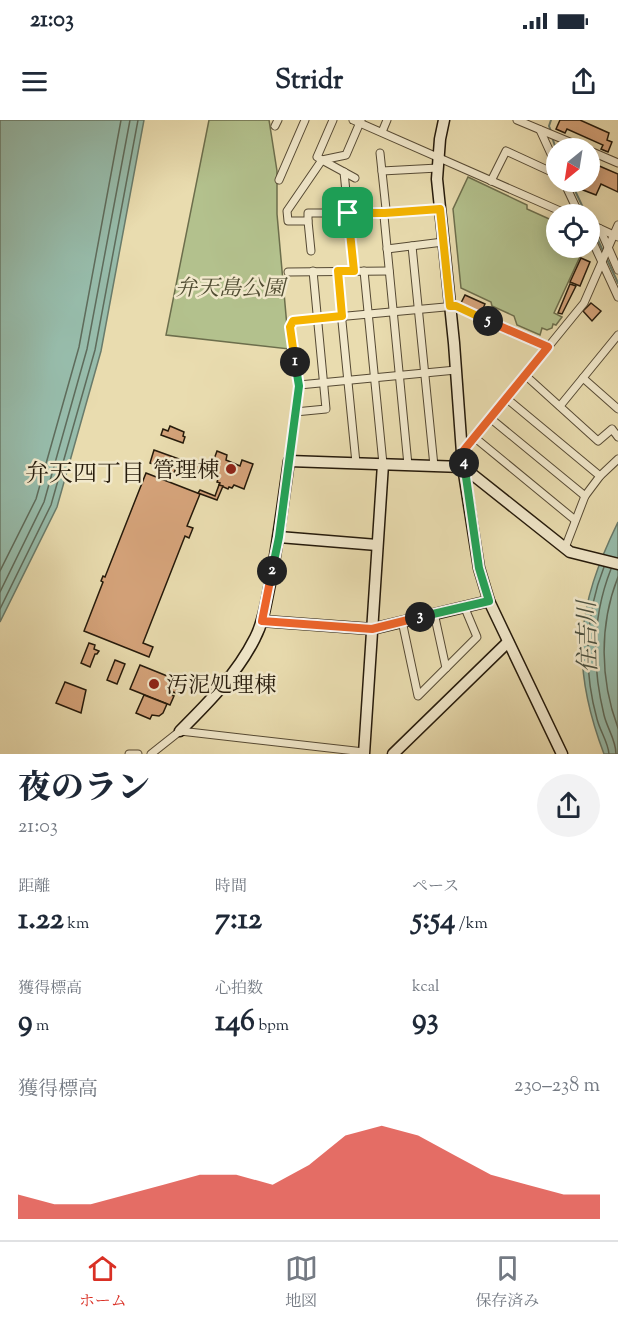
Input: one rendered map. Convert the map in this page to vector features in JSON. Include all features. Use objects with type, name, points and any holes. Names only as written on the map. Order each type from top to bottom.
[{"type":"street","points":[[279,180],[305,120]]},
{"type":"street","points":[[333,120],[317,157],[355,178]]},
{"type":"street","points":[[382,132],[387,120]]},
{"type":"street","points":[[444,120],[438,162],[440,209],[464,467],[479,568],[489,601],[562,754]]},
{"type":"street","points":[[517,120],[559,138]]},
{"type":"street","points":[[308,221],[288,221],[287,211],[322,160],[346,155],[358,121],[438,162],[491,181],[546,205]]},
{"type":"street","points":[[544,131],[546,138]]},
{"type":"street","points":[[491,181],[506,151],[546,169]]},
{"type":"street","points":[[380,153],[408,465]]},
{"type":"street","points":[[600,155],[618,163]]},
{"type":"street","points":[[382,171],[438,162]]},
{"type":"street","points":[[344,172],[354,271]]},
{"type":"street","points":[[311,250],[308,213],[385,213],[440,209]]},
{"type":"street","points":[[464,450],[584,303],[616,236],[618,225]]},
{"type":"street","points":[[600,229],[616,236]]},
{"type":"street","points":[[600,241],[618,297]]},
{"type":"street","points":[[387,249],[443,242]]},
{"type":"street","points":[[412,246],[434,466]]},
{"type":"street","points":[[600,249],[618,270]]},
{"type":"street","points":[[338,271],[356,463]]},
{"type":"street","points":[[180,731],[364,753],[383,464],[363,271]]},
{"type":"street","points":[[288,272],[389,271]]},
{"type":"street","points":[[295,412],[326,409],[313,272]]},
{"type":"street","points":[[151,754],[180,731],[223,685],[244,657],[262,621],[279,537],[299,385],[290,327],[293,321],[456,306],[548,347]]},
{"type":"street","points":[[560,406],[618,334]]},
{"type":"street","points":[[299,385],[456,370]]},
{"type":"street","points":[[525,375],[598,441],[612,429],[618,437]]},
{"type":"street","points":[[583,378],[617,406]]},
{"type":"street","points":[[506,398],[600,476]]},
{"type":"street","points":[[490,418],[585,496]]},
{"type":"street","points":[[474,437],[575,520]]},
{"type":"street","points":[[568,550],[575,520],[585,496],[600,476],[618,459]]},
{"type":"street","points":[[288,461],[464,467],[568,550],[618,564]]},
{"type":"street","points":[[279,537],[377,545]]},
{"type":"street","points":[[262,621],[372,629],[489,601]]},
{"type":"street","points":[[402,621],[418,696],[477,637],[464,606]]},
{"type":"street","points":[[434,613],[446,668]]},
{"type":"street","points":[[393,754],[508,642]]},
{"type":"street","points":[[129,754],[138,754]]},
{"type":"green space","name":"弁天島公園","points":[[209,120],[269,120],[277,171],[277,214],[289,349],[166,335]]},
{"type":"green space","points":[[468,177],[527,205],[527,209],[546,218],[546,258],[579,258],[554,313],[562,317],[556,325],[553,324],[552,328],[547,330],[542,328],[540,335],[517,325],[514,316],[492,306],[491,302],[461,288],[453,209]]},
{"type":"water","points":[[0,120],[144,120],[101,351],[57,507],[0,622]]},
{"type":"water","name":"住吉川","points":[[618,522],[618,754],[604,754],[586,692],[582,664],[582,636],[593,582]]},
{"type":"building","points":[[560,120],[580,120],[609,133],[607,140],[612,142],[608,152],[601,149],[603,145],[600,144],[600,138],[587,138],[567,129],[565,133],[556,129]]},
{"type":"building","points":[[600,166],[618,174],[618,192],[601,184],[600,186]]},
{"type":"building","points":[[581,258],[590,262],[580,286],[570,282]]},
{"type":"building","points":[[570,284],[576,286],[562,314],[558,313]]},
{"type":"building","points":[[465,295],[485,304],[481,313],[461,303]]},
{"type":"building","points":[[591,303],[601,311],[592,321],[583,311]]},
{"type":"building","points":[[170,426],[184,432],[183,443],[161,435],[163,429],[168,431]]},
{"type":"building","points":[[154,450],[179,459],[174,473],[150,463]]},
{"type":"building","name":"管理棟","points":[[217,451],[227,455],[226,460],[240,466],[242,460],[253,464],[244,489],[234,485],[228,489],[219,485],[220,483],[217,482],[219,476],[209,473]]},
{"type":"building","points":[[183,460],[202,467],[199,474],[194,472],[191,478],[178,473]]},
{"type":"building","points":[[146,473],[200,494],[187,526],[193,528],[189,538],[185,536],[143,643],[153,647],[149,657],[84,631],[103,582],[101,581],[103,576],[105,577]]},
{"type":"building","points":[[219,485],[223,486],[217,500],[198,493],[200,490],[215,496]]},
{"type":"building","points":[[89,643],[95,645],[94,649],[99,651],[95,654],[90,667],[81,663]]},
{"type":"building","points":[[115,660],[125,664],[117,684],[107,680]]},
{"type":"building","name":"汚泥処理棟","points":[[140,665],[177,680],[174,688],[177,689],[176,693],[173,692],[171,695],[174,696],[170,705],[130,689]]},
{"type":"building","points":[[65,682],[86,690],[81,713],[56,703]]},
{"type":"building","points":[[144,695],[167,704],[163,713],[159,716],[152,715],[150,719],[136,713]]},
{"type":"waterway","points":[[551,120],[549,126],[551,131]]},
{"type":"waterway","points":[[576,192],[581,204]]},
{"type":"waterway","points":[[600,244],[603,251]]},
{"type":"waterway","points":[[606,257],[618,283]]},
{"type":"place","name":"管理棟","points":[[231,469]]},
{"type":"place","name":"汚泥処理棟","points":[[154,684]]},
{"type":"district","name":"弁天四丁目","points":[[85,473]]},
{"type":"route","points":[[440,209],[450,306],[456,306],[548,347],[464,450],[464,467],[479,568],[489,601],[372,629],[262,621],[279,537],[299,386],[290,327],[293,321],[342,316],[338,271],[354,271],[348,213],[440,209]]}]
